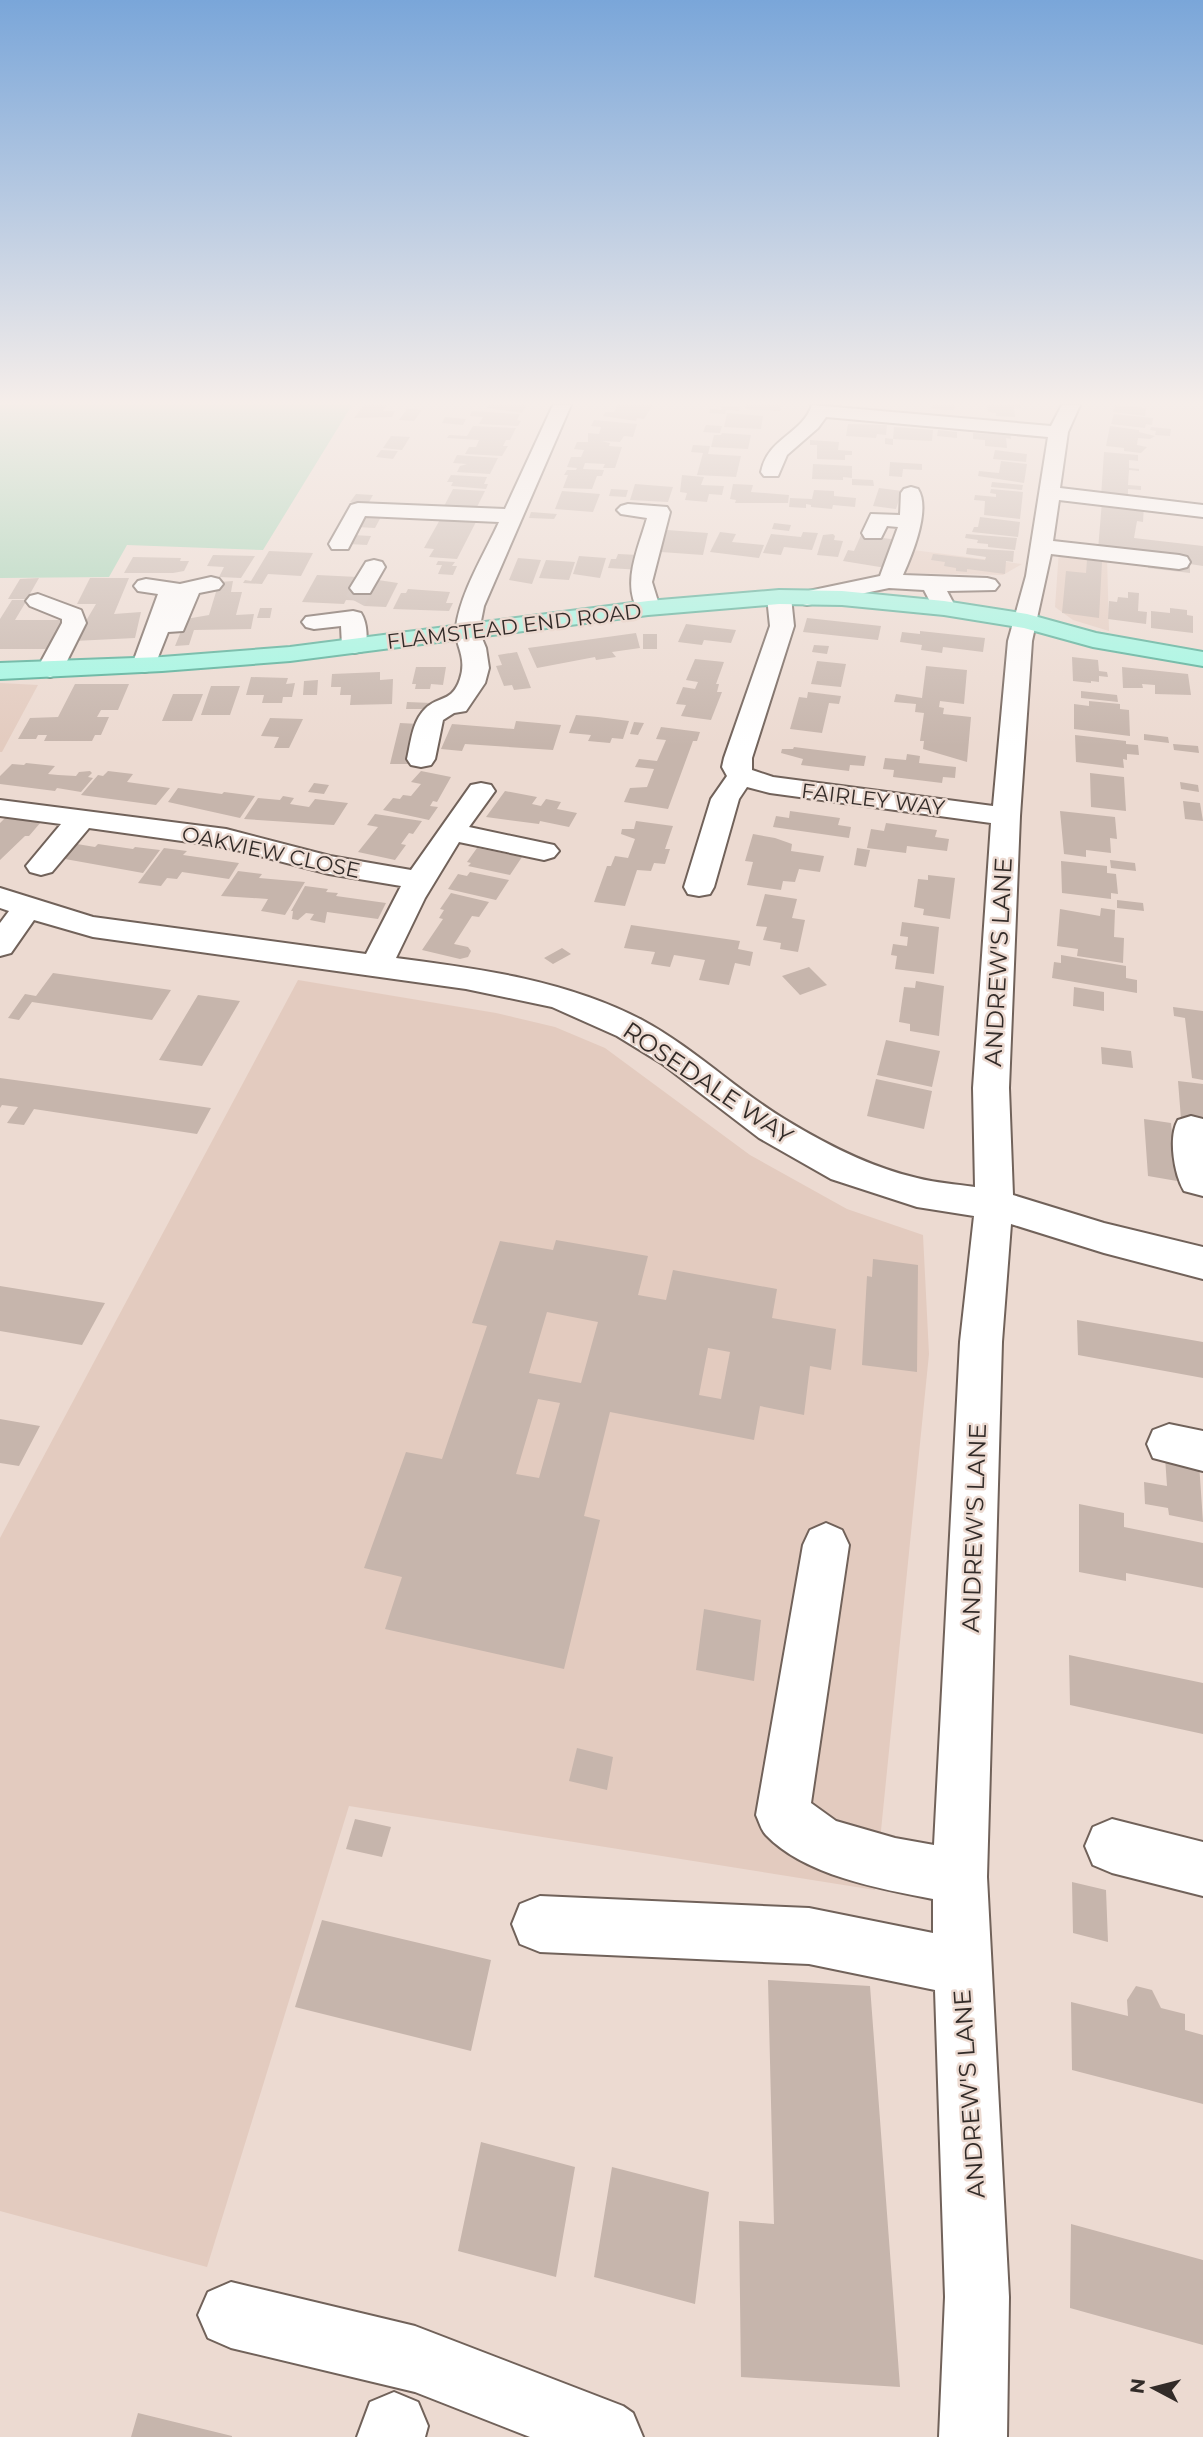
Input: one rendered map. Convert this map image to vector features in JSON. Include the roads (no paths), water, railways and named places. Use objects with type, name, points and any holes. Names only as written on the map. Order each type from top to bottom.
[{"type":"main road","name":"FLAMSTEAD END ROAD","points":[[0,671],[153,665],[354,646],[648,608],[779,597],[842,598],[944,608],[1027,621],[1093,640],[1203,659]]},
{"type":"street","points":[[340,544],[353,519]]},
{"type":"street","points":[[421,759],[430,715],[438,709],[457,705],[472,683],[476,668],[474,648],[467,631],[472,606],[511,519]]},
{"type":"street","points":[[648,608],[641,582],[658,519]]},
{"type":"street","points":[[873,533],[879,519],[911,522]]},
{"type":"street","points":[[889,581],[906,545],[911,519]]},
{"type":"street","name":"ANDREW'S LANE","points":[[973,2437],[978,2308],[976,2208],[960,1967],[960,1877],[981,1342],[994,1204],[991,1088],[1006,816],[1020,641],[1027,621],[1045,519]]},
{"type":"street","points":[[1071,550],[1074,519]]},
{"type":"street","points":[[1041,546],[1179,562]]},
{"type":"street","points":[[354,646],[357,602],[374,567]]},
{"type":"street","points":[[807,598],[889,581],[987,585]]},
{"type":"street","points":[[153,665],[189,587],[211,584]]},
{"type":"street","points":[[932,584],[944,608]]},
{"type":"street","points":[[146,586],[172,589],[153,665]]},
{"type":"street","points":[[699,887],[725,799],[741,776],[736,766],[738,758],[782,626],[779,597]]},
{"type":"street","points":[[38,601],[73,615],[74,623],[50,669]]},
{"type":"street","points":[[314,622],[357,602]]},
{"type":"street","name":"FAIRLEY WAY","points":[[741,776],[770,785],[1006,816]]},
{"type":"street","points":[[376,967],[388,937],[419,880],[481,791]]},
{"type":"street","name":"OAKVIEW CLOSE","points":[[4,808],[239,841],[329,865],[419,880]]},
{"type":"street","points":[[41,866],[82,818]]},
{"type":"street","points":[[450,832],[544,851]]},
{"type":"street","points":[[0,946],[14,902]]},
{"type":"street","name":"ROSEDALE WAY","points":[[14,902],[93,927],[466,978],[561,998],[629,1028],[673,1055],[772,1129],[844,1169],[917,1193],[994,1204],[1104,1238],[1203,1263]]},
{"type":"street","points":[[1191,1129],[1197,1181],[1203,1182]]},
{"type":"street","points":[[826,1545],[783,1815],[822,1844],[895,1866],[960,1877]]},
{"type":"street","points":[[1112,1846],[1203,1869]]},
{"type":"street","points":[[540,1924],[809,1936],[960,1967]]},
{"type":"street","points":[[231,2315],[415,2359],[599,2430],[609,2437]]},
{"type":"tunnel","points":[[355,601],[362,588]]}]
